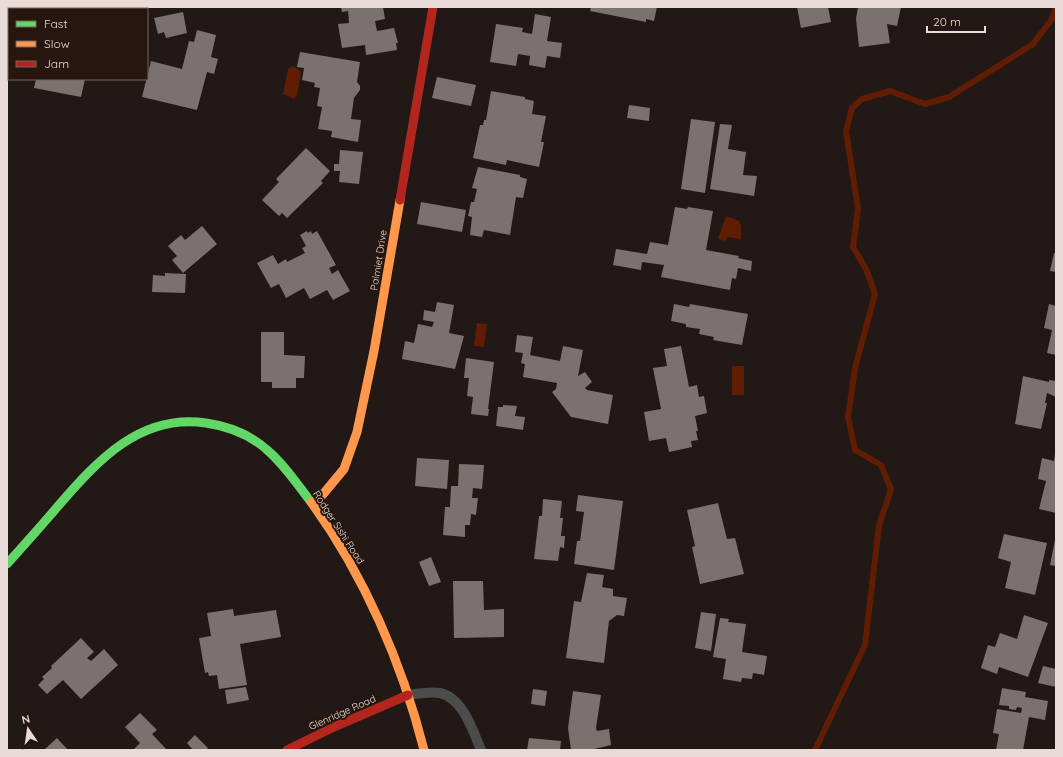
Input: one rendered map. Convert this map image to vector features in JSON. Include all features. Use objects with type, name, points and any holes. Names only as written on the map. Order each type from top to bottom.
[{"type":"main road","name":"Palmiet Drive","points":[[314,505],[344,469],[357,432],[374,351],[433,7]]},
{"type":"main road","name":"Rodger Sishi Road","points":[[7,564],[93,467],[118,444],[137,433],[174,422],[198,420],[226,426],[246,435],[269,451],[314,505],[362,586],[408,695],[418,723],[424,750]]},
{"type":"main road","name":"Glenridge Road","points":[[287,750],[334,726],[408,695]]},
{"type":"lane","points":[[408,695],[439,693],[448,696],[461,708],[481,750]]},
{"type":"shaded area","points":[[293,66],[301,72],[297,95],[294,99],[283,94],[288,69]]},
{"type":"shaded area","points":[[726,216],[739,221],[741,226],[741,239],[727,237],[726,241],[718,239]]},
{"type":"shaded area","points":[[477,323],[487,324],[484,347],[474,346]]},
{"type":"shaded area","points":[[732,366],[744,366],[744,395],[732,395]]},
{"type":"building","points":[[17,7],[45,7],[45,8]]},
{"type":"building","points":[[341,7],[383,7],[385,19],[375,21],[377,31],[394,28],[398,43],[396,43],[397,50],[366,55],[365,45],[342,48],[338,24],[349,23],[348,11],[342,12]]},
{"type":"building","points":[[591,7],[657,7],[654,21],[646,19],[646,22],[590,11]]},
{"type":"building","points":[[797,7],[828,7],[831,22],[801,28]]},
{"type":"building","points":[[858,7],[901,7],[897,26],[887,24],[890,43],[859,47],[856,19]]},
{"type":"building","points":[[183,12],[187,33],[166,38],[164,32],[158,34],[154,18]]},
{"type":"building","points":[[535,14],[551,17],[547,41],[562,43],[560,58],[547,56],[545,68],[529,65],[530,56],[518,54],[516,66],[490,62],[496,24],[523,28],[522,32],[532,34]]},
{"type":"building","points":[[197,30],[216,35],[211,57],[218,59],[214,74],[207,72],[197,110],[142,97],[146,80],[148,80],[151,61],[182,69],[189,41],[194,42]]},
{"type":"building","points":[[300,52],[360,62],[357,82],[360,86],[360,90],[354,98],[351,119],[361,120],[358,142],[331,137],[332,131],[318,129],[322,107],[317,106],[320,88],[314,87],[315,83],[302,80],[304,68],[297,67]]},
{"type":"building","points":[[437,77],[476,85],[471,106],[432,98]]},
{"type":"building","points":[[36,80],[85,80],[81,97],[34,88]]},
{"type":"building","points":[[491,91],[525,97],[525,99],[534,101],[532,114],[546,116],[541,142],[544,142],[539,167],[507,160],[506,165],[473,158],[480,125],[483,125],[484,120],[486,120]]},
{"type":"building","points":[[629,105],[650,108],[649,121],[627,118]]},
{"type":"building","points":[[691,119],[715,122],[705,193],[681,189]]},
{"type":"building","points":[[720,124],[732,125],[728,149],[746,152],[743,175],[757,176],[754,196],[710,189]]},
{"type":"building","points":[[306,148],[330,171],[321,181],[323,183],[287,218],[282,213],[279,216],[262,200],[279,182],[276,179]]},
{"type":"building","points":[[340,150],[363,152],[359,184],[339,182],[340,171],[334,171],[334,164],[339,164]]},
{"type":"building","points":[[478,167],[520,175],[520,177],[527,179],[523,198],[516,197],[510,235],[484,230],[482,237],[470,235],[472,217],[468,216],[471,202],[474,202],[477,189],[472,188]]},
{"type":"building","points":[[421,202],[466,210],[462,232],[417,224]]},
{"type":"building","points":[[675,207],[687,209],[688,207],[713,211],[706,250],[739,256],[738,258],[752,261],[751,271],[738,268],[736,279],[732,278],[730,290],[661,277],[664,265],[642,262],[641,270],[613,265],[616,249],[647,254],[650,242],[668,245]]},
{"type":"building","points":[[202,226],[217,244],[183,273],[172,260],[177,256],[168,246],[181,235],[185,240]]},
{"type":"building","points":[[307,231],[308,233],[311,231],[312,234],[317,231],[336,265],[329,268],[332,274],[338,270],[350,291],[333,300],[327,290],[310,299],[304,288],[286,298],[279,284],[271,288],[257,263],[273,255],[278,264],[286,259],[287,262],[305,253],[302,248],[306,246],[300,235]]},
{"type":"building","points":[[1054,253],[1056,253],[1056,272],[1050,271]]},
{"type":"building","points":[[165,273],[186,274],[185,293],[152,292],[153,275],[165,276]]},
{"type":"building","points":[[437,302],[454,305],[449,333],[464,336],[455,369],[402,359],[405,341],[414,343],[418,324],[432,327],[434,322],[423,320],[424,310],[435,312]]},
{"type":"building","points":[[674,304],[689,307],[690,304],[748,314],[742,345],[713,340],[714,337],[699,334],[700,329],[686,327],[686,324],[671,321]]},
{"type":"building","points":[[1049,304],[1056,306],[1056,355],[1047,353],[1052,330],[1044,328]]},
{"type":"building","points":[[261,332],[284,332],[284,355],[305,356],[304,378],[296,378],[296,388],[272,388],[272,382],[261,382]]},
{"type":"building","points":[[517,335],[533,337],[530,355],[560,361],[563,346],[583,350],[578,376],[585,372],[592,382],[585,388],[587,390],[613,395],[608,424],[571,417],[552,392],[556,389],[557,383],[523,377],[525,364],[521,363],[523,353],[515,352]]},
{"type":"building","points":[[681,346],[689,387],[697,385],[699,397],[704,396],[707,413],[695,416],[698,440],[691,441],[692,447],[669,452],[666,438],[649,441],[644,412],[661,409],[653,368],[667,366],[664,349]]},
{"type":"building","points":[[466,358],[494,362],[488,416],[471,414],[473,397],[467,396],[469,378],[464,378]]},
{"type":"building","points":[[1023,376],[1049,382],[1049,380],[1056,381],[1056,397],[1047,393],[1045,403],[1047,403],[1041,429],[1015,424]]},
{"type":"building","points":[[503,405],[517,406],[515,416],[525,417],[523,430],[496,426],[498,407],[503,407]]},
{"type":"building","points":[[1055,454],[1056,513],[1039,509],[1046,481],[1038,479],[1042,458],[1054,461]]},
{"type":"building","points":[[417,458],[449,460],[447,489],[415,486]]},
{"type":"building","points":[[459,464],[484,465],[482,489],[473,488],[472,498],[478,498],[476,515],[471,514],[470,525],[465,525],[465,537],[443,535],[445,507],[450,507],[451,486],[458,486]]},
{"type":"building","points":[[578,495],[623,501],[614,570],[574,564],[577,541],[580,541],[584,512],[576,511]]},
{"type":"building","points":[[543,499],[562,501],[560,518],[563,518],[561,536],[565,536],[564,548],[560,547],[558,561],[534,559],[539,516],[542,516]]},
{"type":"building","points":[[718,503],[727,539],[735,538],[744,574],[700,584],[692,547],[695,546],[687,510]]},
{"type":"building","points":[[1004,534],[1047,543],[1035,595],[1005,588],[1011,562],[998,558]]},
{"type":"building","points":[[1056,540],[1056,566],[1050,565]]},
{"type":"building","points":[[431,557],[441,582],[429,586],[419,562]]},
{"type":"building","points":[[587,573],[604,575],[602,587],[613,589],[613,596],[627,598],[624,616],[617,615],[609,621],[604,663],[566,658],[574,601],[581,602]]},
{"type":"building","points":[[453,581],[483,581],[484,610],[504,609],[504,637],[454,638]]},
{"type":"building","points":[[233,609],[234,616],[276,610],[281,637],[240,644],[247,685],[219,689],[217,675],[209,676],[208,672],[205,673],[199,638],[211,636],[207,613]]},
{"type":"building","points":[[701,612],[716,614],[711,651],[695,648]]},
{"type":"building","points":[[1024,615],[1048,623],[1028,677],[999,667],[997,674],[981,668],[988,645],[995,647],[1000,633],[1017,639]]},
{"type":"building","points":[[720,618],[729,619],[728,622],[746,624],[742,652],[767,656],[764,675],[753,673],[752,679],[742,678],[741,682],[723,679],[726,659],[713,657]]},
{"type":"building","points":[[81,638],[94,652],[87,658],[91,661],[104,649],[118,665],[81,699],[63,680],[47,694],[38,685],[44,679],[42,677],[52,668],[51,666]]},
{"type":"building","points":[[1043,666],[1056,669],[1056,687],[1038,683]]},
{"type":"building","points":[[246,687],[249,700],[227,704],[225,690]]},
{"type":"building","points":[[1002,688],[1026,692],[1025,697],[1048,701],[1045,720],[1029,717],[1023,750],[996,750],[999,734],[993,733],[997,709],[1021,713],[1022,708],[1017,707],[1016,710],[1009,709],[1009,706],[999,705]]},
{"type":"building","points":[[533,689],[547,691],[545,706],[531,704]]},
{"type":"building","points":[[573,691],[601,695],[596,728],[597,731],[609,729],[611,745],[590,750],[571,750],[568,728]]},
{"type":"building","points":[[140,713],[157,730],[152,734],[167,750],[133,750],[140,743],[125,727]]},
{"type":"building","points":[[195,735],[208,748],[206,750],[193,750],[187,743]]},
{"type":"building","points":[[57,738],[68,750],[44,750]]},
{"type":"building","points":[[529,738],[561,741],[560,750],[527,750]]},
{"type":"waterway","points":[[815,750],[865,645],[879,525],[891,489],[881,465],[855,450],[848,417],[855,368],[875,294],[866,269],[853,247],[858,209],[846,131],[852,108],[862,99],[890,91],[925,104],[949,97],[1033,44],[1052,19],[1056,8]]},
{"type":"traffic: fast","points":[[7,564],[89,472],[123,443],[141,433],[161,425],[183,422],[206,423],[222,426],[245,435],[259,444],[279,461],[311,502]]},
{"type":"traffic: slow","points":[[314,505],[344,469],[357,432],[374,351],[400,200]]},
{"type":"traffic: slow","points":[[311,502],[348,559],[379,621],[405,685],[424,750]]},
{"type":"traffic: jam","points":[[400,200],[433,7]]},
{"type":"traffic: jam","points":[[287,750],[334,727],[408,695]]}]
